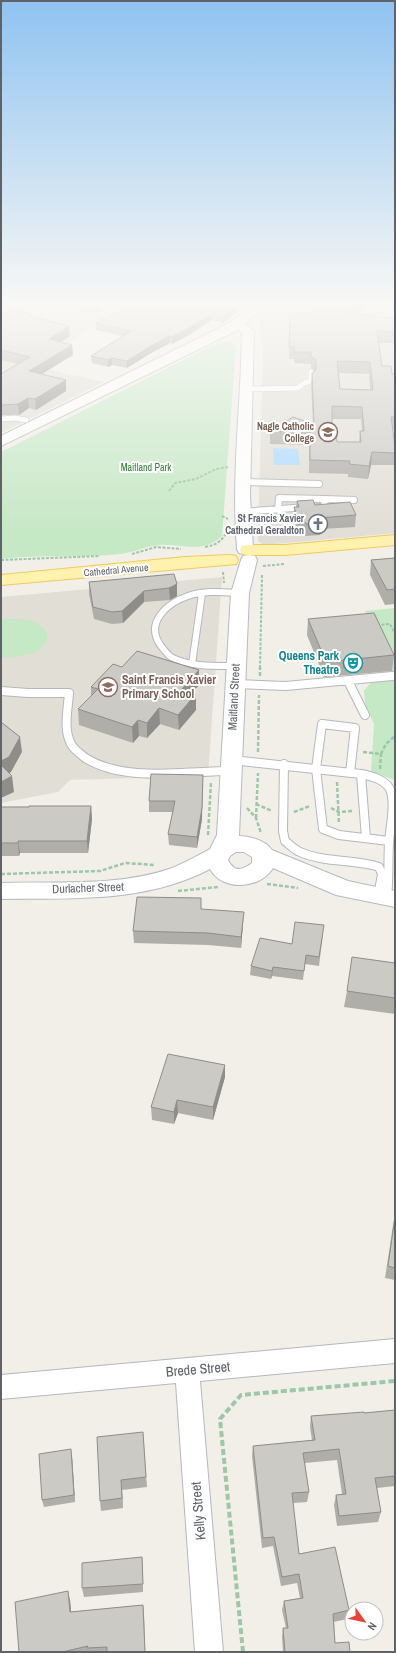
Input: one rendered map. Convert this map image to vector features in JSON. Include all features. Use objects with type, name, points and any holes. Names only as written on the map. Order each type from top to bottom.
[{"type":"main road","points":[[1,442],[127,379]]},
{"type":"main road","name":"Maitland Street","points":[[229,864],[229,802],[240,593],[237,552],[232,540],[241,515],[248,379]]},
{"type":"main road","name":"Cathedral Avenue","points":[[1,571],[237,552],[285,550],[395,540]]},
{"type":"main road","name":"Cathedral Avenue","points":[[1,580],[136,568],[185,562],[237,552],[285,554],[321,553],[395,546]]},
{"type":"main road","points":[[229,802],[261,847],[264,861],[260,870],[229,864]]},
{"type":"main road","name":"Durlacher Street","points":[[229,864],[226,847],[240,844],[261,847],[312,876],[344,889],[387,898]]},
{"type":"main road","name":"Durlacher Street","points":[[1,891],[118,888],[140,885],[229,864],[312,876]]},
{"type":"street","name":"Brede Street","points":[[1,1387],[395,1351]]},
{"type":"street","name":"Kelly Street","points":[[187,1370],[209,1652]]},
{"type":"lane","points":[[248,389],[298,388],[311,379]]},
{"type":"lane","points":[[1,419],[15,418],[26,420]]},
{"type":"lane","points":[[243,482],[319,484]]},
{"type":"lane","points":[[278,510],[279,498],[354,500]]},
{"type":"lane","points":[[241,515],[295,507],[325,507],[324,499]]},
{"type":"lane","points":[[240,593],[202,594],[190,596],[177,601],[164,610],[155,620],[153,633],[158,643],[171,656],[192,664],[286,686],[392,676]]},
{"type":"lane","points":[[192,664],[202,594]]},
{"type":"lane","points":[[348,681],[365,715]]},
{"type":"lane","points":[[1,691],[28,693],[69,693],[67,732],[72,746],[85,759],[107,768],[136,773],[231,765],[284,764],[377,777],[385,783],[394,795],[393,830],[389,841],[389,883],[387,898]]},
{"type":"lane","points":[[350,773],[355,728],[322,724],[316,769],[322,829],[336,834],[389,841]]},
{"type":"lane","points":[[284,764],[283,831],[285,841],[299,852],[322,858],[370,864],[379,867],[387,898]]},
{"type":"lane","points":[[361,774],[366,838]]},
{"type":"path","points":[[169,491],[172,484],[177,482],[197,479],[212,469],[224,466],[230,467]]},
{"type":"path","points":[[202,548],[213,546],[237,552],[228,518],[222,516]]},
{"type":"path","points":[[156,547],[157,553]]},
{"type":"path","points":[[149,554],[126,556],[156,547],[180,548],[183,550],[169,552]]},
{"type":"path","points":[[1,560],[102,556]]},
{"type":"path","points":[[371,626],[390,624],[395,634]]},
{"type":"path","points":[[372,753],[381,754],[382,748],[395,736]]},
{"type":"path","points":[[336,771],[339,830]]},
{"type":"path","points":[[256,804],[283,815],[320,802],[339,812]]},
{"type":"path","points":[[256,818],[261,847]]},
{"type":"path","points":[[1,874],[100,871],[117,864],[131,863]]},
{"type":"path","points":[[271,882],[275,884]]},
{"type":"path","points":[[244,1652],[220,1419],[241,1395],[395,1380]]},
{"type":"shaded area","points":[[1,379],[91,379],[104,382],[1,433]]},
{"type":"shaded area","name":"Nagle Catholic College","points":[[262,379],[395,379],[395,533],[264,545],[258,541]]},
{"type":"shaded area","name":"Saint Francis Xavier Primary School","points":[[222,577],[208,776],[70,780],[58,792],[1,803],[1,597]]},
{"type":"green space","name":"Maitland Park","points":[[145,379],[234,379],[222,536],[207,545],[192,547],[159,545],[120,554],[1,559],[1,452]]},
{"type":"green space","points":[[395,608],[395,677],[365,611]]},
{"type":"green space","points":[[1,619],[27,620],[39,624],[47,633],[43,646],[38,651],[31,654],[15,657],[1,657]]},
{"type":"green space","points":[[395,679],[395,780],[371,772],[374,724],[365,704],[364,690],[371,683]]},
{"type":"water","points":[[273,448],[298,449],[300,465],[274,465]]},
{"type":"building","points":[[1,379],[66,380],[35,399],[28,398],[18,404],[1,405]]},
{"type":"building","points":[[312,379],[339,379],[340,389],[373,390],[372,379],[395,379],[395,417],[391,417],[395,453],[372,452],[369,466],[349,464],[350,461],[310,460],[310,432],[270,431],[293,417],[314,424]],"holes":[[[332,406],[362,407],[364,431],[360,431],[361,442],[337,442],[336,434],[332,434]]]},
{"type":"building","points":[[313,500],[315,505],[350,502],[356,515],[319,518],[321,523],[306,524],[304,520],[298,520],[294,507],[299,507],[297,501]]},
{"type":"building","points":[[395,558],[395,589],[387,590],[371,560]]},
{"type":"building","points":[[174,574],[177,584],[169,588],[144,591],[122,611],[112,612],[93,607],[89,582]]},
{"type":"building","points":[[374,613],[394,655],[326,662],[308,619]]},
{"type":"building","points":[[137,651],[199,670],[181,690],[196,694],[178,715],[159,708],[147,723],[138,720],[132,727],[78,709],[98,689],[91,687],[113,664],[122,667]]},
{"type":"building","points":[[1,722],[20,737],[9,757],[1,761]]},
{"type":"building","points":[[1,765],[12,776],[1,782]]},
{"type":"building","points":[[151,774],[203,775],[202,808],[197,837],[168,834],[175,801],[149,801]]},
{"type":"building","points":[[91,806],[87,841],[18,841],[18,843],[1,843],[1,807]]},
{"type":"building","points":[[137,897],[201,898],[201,909],[244,912],[241,937],[208,933],[133,931]]},
{"type":"building","points":[[295,922],[324,925],[319,957],[306,955],[304,971],[273,967],[272,971],[251,966],[260,938],[292,944]]},
{"type":"building","points":[[352,957],[395,963],[395,998],[347,991]]},
{"type":"building","points":[[168,1054],[225,1065],[213,1107],[177,1100],[174,1112],[151,1107]]},
{"type":"building","points":[[395,1217],[395,1268],[388,1266]]},
{"type":"building","points":[[395,1410],[395,1476],[375,1478],[381,1512],[339,1516],[336,1495],[346,1494],[339,1449],[303,1453],[309,1492],[292,1493],[299,1554],[335,1547],[347,1601],[344,1601],[344,1611],[333,1614],[335,1643],[349,1642],[350,1652],[285,1652],[283,1628],[288,1628],[284,1601],[303,1598],[299,1574],[282,1577],[274,1537],[263,1538],[253,1446],[315,1440],[311,1416]]},
{"type":"building","points":[[143,1432],[146,1477],[121,1480],[122,1498],[100,1501],[97,1437]]},
{"type":"building","points":[[71,1449],[74,1495],[42,1500],[39,1454]]},
{"type":"building","points":[[142,1557],[143,1584],[82,1588],[82,1563]]},
{"type":"building","points":[[68,1591],[70,1612],[143,1605],[145,1652],[107,1652],[107,1647],[87,1648],[88,1646],[62,1652],[19,1652],[15,1602]]},
{"type":"place","name":"Nagle Catholic College","points":[[328,432]]},
{"type":"place","name":"St Francis Xavier Cathedral Geraldton","points":[[318,524]]},
{"type":"place","name":"Queens Park Theatre","points":[[353,663]]},
{"type":"place","name":"Saint Francis Xavier Primary School","points":[[108,687]]}]
